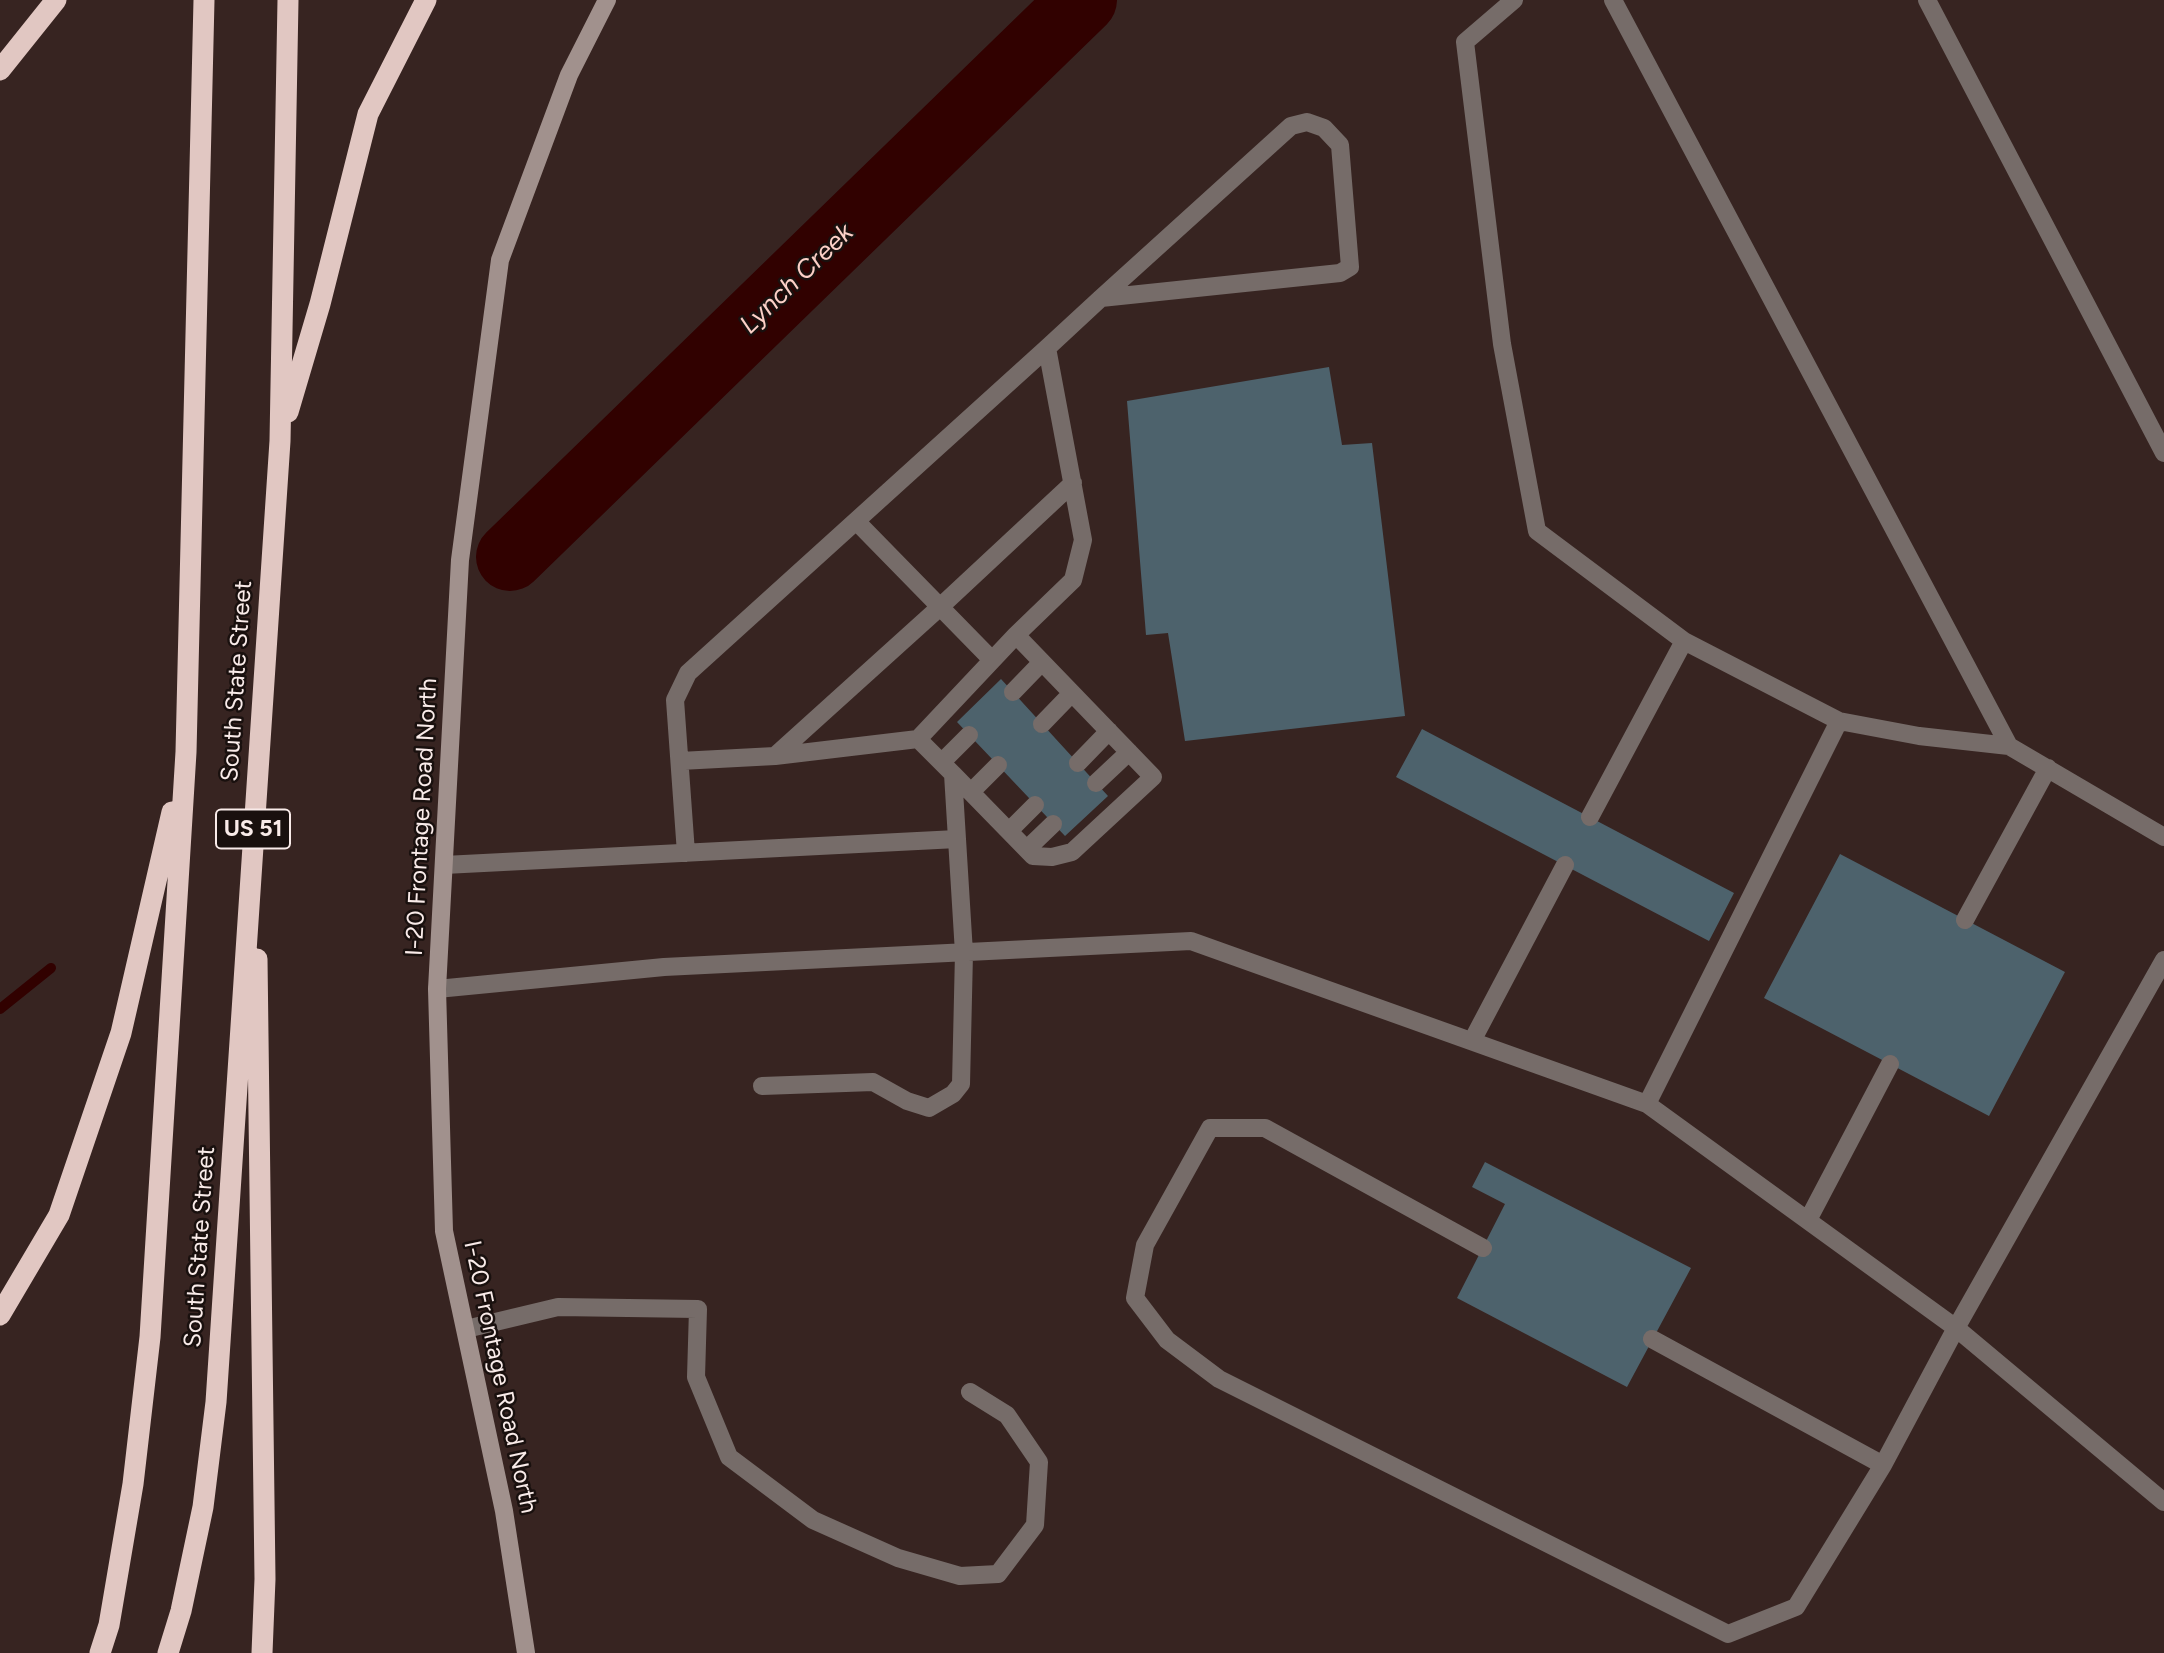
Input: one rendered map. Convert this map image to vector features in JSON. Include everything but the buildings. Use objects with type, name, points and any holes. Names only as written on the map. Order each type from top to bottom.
[{"type":"highway","points":[[0,70],[56,0]]},
{"type":"highway","name":"South State Street","points":[[100,1653],[109,1625],[133,1484],[150,1337],[186,752],[204,0]]},
{"type":"highway","name":"South State Street","points":[[168,1653],[181,1611],[203,1507],[216,1402],[280,441],[288,0]]},
{"type":"highway","points":[[280,441],[320,304],[368,114],[426,0]]},
{"type":"highway","points":[[0,1315],[59,1215],[121,1033],[186,752]]},
{"type":"highway","points":[[255,793],[265,1579],[262,1653]]},
{"type":"street","name":"I-20 Frontage Road North","points":[[526,1653],[504,1511],[444,1231],[437,989],[460,560],[500,260],[569,75],[607,0]]},
{"type":"lane","points":[[1514,0],[1465,42],[1502,344],[1537,531],[1684,642],[1839,720],[1919,736],[2009,746],[2164,836]]},
{"type":"lane","points":[[1613,0],[2009,746]]},
{"type":"lane","points":[[1927,0],[2164,453]]},
{"type":"lane","points":[[686,853],[676,700],[688,673],[856,522],[1101,298],[1291,126],[1307,122],[1324,128],[1339,145],[1350,267],[1340,273],[1101,298]]},
{"type":"lane","points":[[680,761],[775,756],[918,739],[1016,635],[1073,580],[1083,540],[1047,348]]},
{"type":"lane","points":[[775,756],[1073,483]]},
{"type":"lane","points":[[856,522],[992,660]]},
{"type":"lane","points":[[918,739],[1033,856],[1052,857],[1072,852],[1153,777],[1016,635]]},
{"type":"lane","points":[[1590,817],[1684,642]]},
{"type":"lane","points":[[1013,692],[1042,662]]},
{"type":"lane","points":[[1042,724],[1072,693]]},
{"type":"lane","points":[[1647,1104],[1839,720]]},
{"type":"lane","points":[[1077,763],[1109,731]]},
{"type":"lane","points":[[762,1087],[873,1082],[907,1101],[929,1108],[953,1094],[961,1084],[964,953],[957,839],[947,768],[969,735]]},
{"type":"lane","points":[[1096,783],[1129,752]]},
{"type":"lane","points":[[971,792],[998,765]]},
{"type":"lane","points":[[1965,920],[2048,768]]},
{"type":"lane","points":[[1009,831],[1035,805]]},
{"type":"lane","points":[[1027,849],[1053,824]]},
{"type":"lane","points":[[444,865],[957,839]]},
{"type":"lane","points":[[1472,1041],[1565,865]]},
{"type":"lane","points":[[437,989],[664,967],[1191,941],[1647,1104],[1956,1328],[2164,1502]]},
{"type":"lane","points":[[1483,1248],[1265,1128],[1210,1128],[1145,1245],[1135,1298],[1167,1340],[1219,1379],[1728,1634],[1796,1607],[1883,1465],[1956,1328],[2164,960]]},
{"type":"lane","points":[[1808,1220],[1890,1064]]},
{"type":"lane","points":[[466,1329],[558,1307],[698,1308],[696,1377],[729,1457],[813,1520],[898,1558],[960,1576],[998,1574],[1035,1525],[1039,1462],[1007,1415],[970,1392]]},
{"type":"lane","points":[[1653,1339],[1883,1465]]},
{"type":"waterway","name":"Lynch Creek","points":[[510,557],[1083,0]]},
{"type":"waterway","points":[[0,1009],[51,968]]}]
